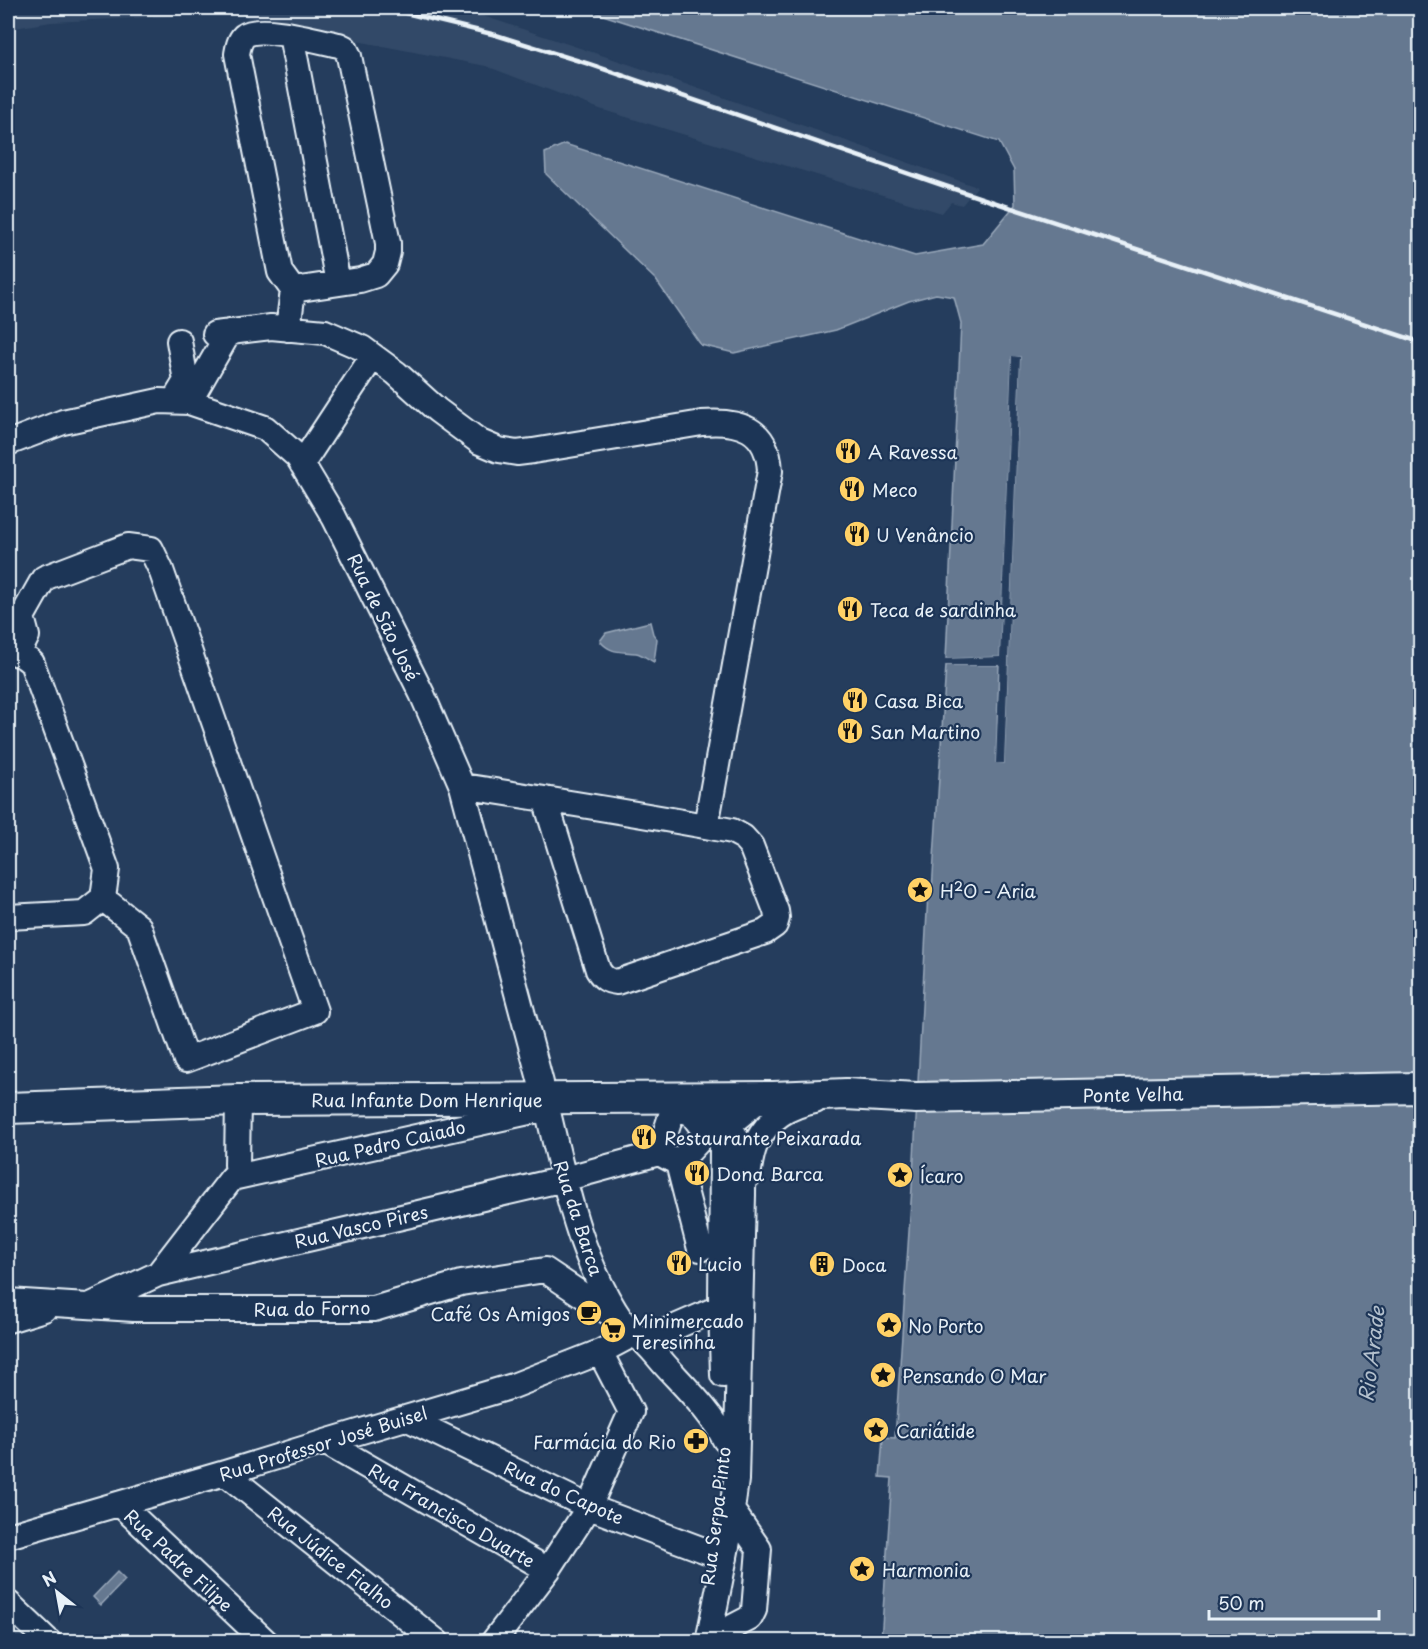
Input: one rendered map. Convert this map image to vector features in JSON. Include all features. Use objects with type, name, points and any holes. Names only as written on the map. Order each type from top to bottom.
[{"type":"main road","name":"Ponte Velha","points":[[846,1096],[916,1098],[1420,1088]]},
{"type":"main road","name":"Rua Infante Dom Henrique","points":[[8,1108],[238,1100],[671,1101],[846,1096]]},
{"type":"street","points":[[288,329],[293,290],[280,272],[237,54],[238,45],[244,36],[253,32],[267,31],[291,35],[345,48],[349,56],[388,243],[385,264],[376,275],[360,280],[293,290]]},
{"type":"street","points":[[291,35],[338,283]]},
{"type":"street","points":[[182,402],[222,333],[271,327],[325,332],[362,348],[396,373],[437,410],[480,442],[499,450],[517,453],[533,451],[723,421],[753,431],[762,443],[770,461],[770,471],[706,826]]},
{"type":"street","points":[[179,341],[186,381],[182,402]]},
{"type":"street","points":[[302,464],[373,356]]},
{"type":"street","name":"Rua de São José","points":[[8,443],[63,422],[159,400],[182,402],[265,428],[298,457],[339,526],[422,694],[462,786],[541,1083]]},
{"type":"street","points":[[8,917],[84,914],[103,898],[106,869],[32,663],[13,653],[27,636],[22,616],[44,578],[128,546],[151,549],[165,581],[315,1011],[186,1060],[140,927],[110,904]]},
{"type":"street","points":[[462,786],[545,799],[732,831],[743,837],[751,846],[776,911],[775,925],[765,932],[617,982],[608,981],[598,970],[545,799]]},
{"type":"street","points":[[743,1196],[755,1145],[769,1123],[798,1104],[846,1096]]},
{"type":"street","points":[[730,1128],[732,1122],[755,1103],[773,1097]]},
{"type":"street","points":[[158,1274],[234,1172],[238,1100]]},
{"type":"street","points":[[671,1101],[694,1102],[708,1108],[727,1122],[735,1135],[741,1153],[743,1196]]},
{"type":"street","points":[[671,1101],[669,1158],[700,1249]]},
{"type":"street","points":[[669,1158],[706,1133],[692,1114],[671,1101]]},
{"type":"street","name":"Rua Pedro Caiado","points":[[234,1172],[547,1108]]},
{"type":"street","name":"Rua da Barca","points":[[547,1108],[576,1221],[600,1283],[633,1333]]},
{"type":"street","name":"Rua Serpa Pinto","points":[[719,1556],[725,1440],[721,1306],[722,1173],[723,1145],[730,1128]]},
{"type":"street","name":"Rua Vasco Pires","points":[[89,1306],[158,1274],[564,1179],[669,1158]]},
{"type":"street","name":"Rua Serpa Pinto","points":[[704,1641],[719,1556],[732,1510],[736,1480],[743,1196]]},
{"type":"street","name":"Rua do Forno","points":[[8,1301],[134,1309],[374,1309],[461,1283],[545,1269],[633,1333]]},
{"type":"street","points":[[8,1320],[61,1305]]},
{"type":"street","points":[[721,1306],[729,1310],[734,1317],[739,1335]]},
{"type":"street","name":"Rua Professor José Buisel","points":[[8,1536],[513,1386],[600,1352],[633,1333],[721,1306]]},
{"type":"street","points":[[633,1333],[719,1426],[725,1440]]},
{"type":"street","points":[[493,1641],[548,1570],[589,1507],[631,1412],[600,1352]]},
{"type":"street","points":[[675,1376],[703,1395],[724,1387],[731,1380],[739,1362]]},
{"type":"street","name":"Rua do Capote","points":[[406,1418],[589,1507],[719,1556]]},
{"type":"street","name":"Rua Francisco Duarte","points":[[325,1442],[548,1570]]},
{"type":"street","name":"Rua Júdice Fialho","points":[[225,1473],[437,1641]]},
{"type":"street","name":"Rua Padre Filipe","points":[[120,1504],[266,1641]]},
{"type":"street","points":[[704,1641],[750,1618],[754,1610],[759,1549],[732,1510]]},
{"type":"street","points":[[8,1603],[49,1641]]},
{"type":"shaded area","points":[[8,8],[459,8],[631,65],[977,187],[962,205],[951,202],[942,213],[600,109],[486,66],[254,21],[239,13],[51,22],[8,29]]},
{"type":"water","name":"Rio Arade","points":[[581,8],[1420,8],[1420,1641],[881,1641],[892,1478],[880,1477],[883,1437],[895,1438],[914,1158],[928,893],[932,891],[946,665],[999,665],[996,762],[1004,763],[1020,357],[1012,357],[1000,657],[946,659],[961,323],[954,297],[936,294],[909,301],[836,330],[734,353],[701,345],[656,280],[546,174],[545,153],[565,144],[915,256],[983,244],[1015,205],[1014,170],[999,142]]},
{"type":"water","points":[[650,622],[657,639],[654,662],[638,654],[612,650],[600,641],[606,633]]},
{"type":"water","points":[[117,1572],[125,1580],[101,1605],[93,1597]]},
{"type":"pier","points":[[1012,356],[1020,357],[1004,763],[996,763],[1000,665],[943,665],[946,662],[943,659],[1000,657]],"holes":[[[1015,359],[1017,360],[1001,760],[999,760],[1002,663],[947,662],[1003,658]]]},
{"type":"railway","points":[[385,8],[496,35],[589,64],[945,186],[1420,342]]},
{"type":"place","name":"A Ravessa","points":[[848,451]]},
{"type":"place","name":"Meco","points":[[852,489]]},
{"type":"place","name":"U Venâncio","points":[[857,534]]},
{"type":"place","name":"Teca de sardinha","points":[[850,609]]},
{"type":"place","name":"Casa Bica","points":[[855,700]]},
{"type":"place","name":"San Martino","points":[[850,731]]},
{"type":"place","name":"H²O - Aria","points":[[920,890]]},
{"type":"place","name":"Restaurante Peixarada","points":[[644,1137]]},
{"type":"place","name":"Dona Barca","points":[[697,1173]]},
{"type":"place","name":"Ícaro","points":[[900,1175]]},
{"type":"place","name":"Lucio","points":[[679,1263]]},
{"type":"place","name":"Doca","points":[[822,1264]]},
{"type":"place","name":"Café Os Amigos","points":[[589,1313]]},
{"type":"place","name":"No Porto","points":[[889,1325]]},
{"type":"place","name":"Minimercado Teresinha","points":[[613,1330]]},
{"type":"place","name":"Pensando O Mar","points":[[883,1375]]},
{"type":"place","name":"Cariátide","points":[[876,1430]]},
{"type":"place","name":"Farmácia do Rio","points":[[696,1441]]},
{"type":"place","name":"Harmonia","points":[[862,1569]]}]
